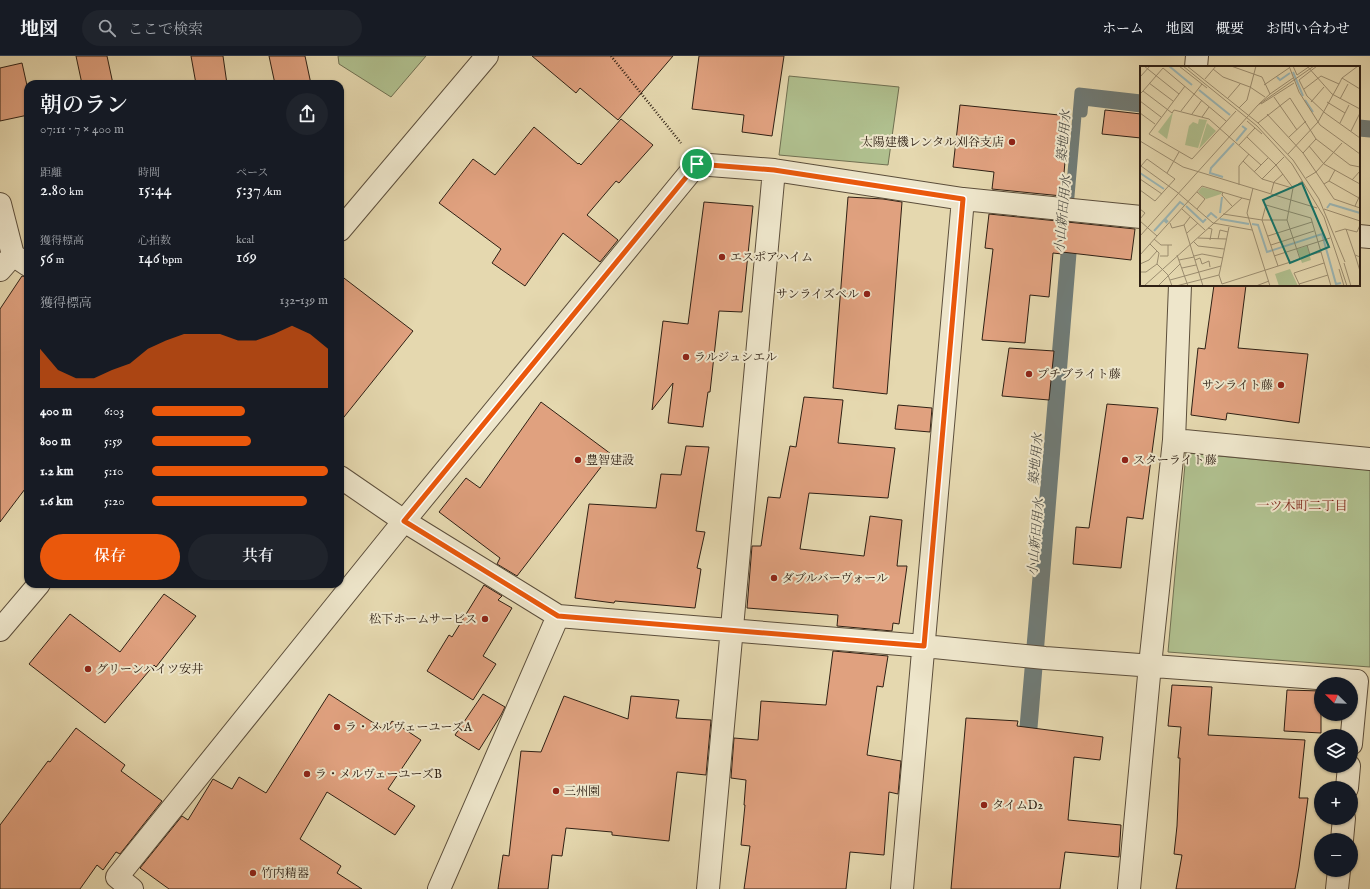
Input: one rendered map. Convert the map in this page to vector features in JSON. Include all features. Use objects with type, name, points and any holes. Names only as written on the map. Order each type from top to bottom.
[{"type":"street","points":[[344,225],[487,56]]},
{"type":"street","points":[[1196,66],[1197,56]]},
{"type":"street","points":[[132,889],[117,877],[404,521],[697,164],[774,170],[963,199],[1140,217]]},
{"type":"street","points":[[708,889],[774,170]]},
{"type":"street","points":[[902,889],[963,199]]},
{"type":"street","points":[[0,204],[10,262]]},
{"type":"street","points":[[1360,236],[1370,237]]},
{"type":"street","points":[[1129,889],[1150,665],[1174,440],[1180,286]]},
{"type":"street","points":[[1174,440],[1370,459]]},
{"type":"street","points":[[344,481],[404,521],[558,616],[924,646],[1045,658],[1357,681],[1352,729]]},
{"type":"street","points":[[0,630],[36,588]]},
{"type":"street","points":[[439,889],[558,616]]},
{"type":"street","points":[[1337,889],[1338,877]]},
{"type":"path","points":[[611,56],[697,164]]},
{"type":"green space","points":[[338,56],[426,56],[391,97],[339,64]]},
{"type":"green space","points":[[789,76],[899,87],[888,165],[779,155]]},
{"type":"green space","points":[[1186,453],[1370,470],[1370,667],[1168,652]]},
{"type":"building","points":[[76,56],[107,56],[112,80],[81,80]]},
{"type":"building","points":[[191,56],[223,56],[226,80],[195,80]]},
{"type":"building","points":[[269,56],[305,56],[310,80],[274,80]]},
{"type":"building","points":[[532,56],[673,56],[618,120],[580,88],[576,93]]},
{"type":"building","points":[[699,56],[784,56],[772,136],[742,132],[744,115],[692,109]]},
{"type":"building","points":[[22,63],[26,80],[24,80],[24,116],[0,121],[0,68]]},
{"type":"building","name":"太陽建機レンタル刈谷支店","points":[[960,105],[1069,116],[1062,196],[992,189],[994,172],[953,167]]},
{"type":"building","points":[[1105,110],[1140,114],[1140,138],[1102,134]]},
{"type":"building","points":[[621,119],[653,145],[619,183],[616,181],[587,215],[618,240],[600,262],[563,233],[525,286],[492,263],[501,249],[439,203],[473,159],[495,175],[534,127],[581,165]]},
{"type":"building","name":"サンライズベル","points":[[848,197],[883,199],[902,202],[887,394],[833,388]]},
{"type":"building","points":[[704,202],[753,206],[742,312],[719,311],[710,392],[708,392],[703,427],[668,423],[673,383],[652,410],[663,321],[688,324]]},
{"type":"building","points":[[989,214],[1135,229],[1131,260],[1062,252],[1062,254],[1053,253],[1049,297],[1030,295],[1025,343],[982,340],[993,249],[985,248]]},
{"type":"building","points":[[22,276],[24,276],[24,490],[0,522],[0,309]]},
{"type":"building","points":[[344,278],[413,331],[344,417]]},
{"type":"building","points":[[1214,286],[1246,286],[1238,348],[1308,354],[1299,423],[1227,413],[1226,420],[1191,415],[1198,348],[1205,349]]},
{"type":"building","name":"プチブライト藤","points":[[1009,348],[1054,351],[1049,400],[1002,396]]},
{"type":"building","points":[[804,397],[843,400],[838,443],[895,448],[888,498],[809,493],[800,549],[864,556],[870,516],[902,520],[897,566],[907,566],[899,624],[893,623],[892,631],[837,626],[838,615],[747,608],[752,546],[761,546],[768,497],[780,498],[790,446],[796,447]]},
{"type":"building","points":[[541,402],[611,454],[517,576],[497,564],[500,558],[439,512],[466,478],[480,488]]},
{"type":"building","name":"スターライト藤","points":[[1107,404],[1158,408],[1143,519],[1127,517],[1121,568],[1073,564],[1076,527],[1089,528]]},
{"type":"building","points":[[898,405],[932,408],[930,432],[895,429]]},
{"type":"building","points":[[686,446],[709,447],[696,531],[705,532],[697,568],[701,569],[695,608],[615,601],[614,603],[575,598],[589,504],[656,508],[661,474],[681,475]]},
{"type":"building","points":[[484,585],[502,596],[498,600],[512,608],[483,656],[496,664],[473,700],[427,671],[449,635],[452,637]]},
{"type":"building","name":"グリーンハイツ安井","points":[[164,594],[196,616],[156,667],[154,665],[105,723],[29,664],[70,614],[120,652]]},
{"type":"building","points":[[833,651],[888,656],[883,687],[877,686],[867,755],[901,761],[898,794],[889,792],[884,855],[850,852],[846,889],[744,889],[750,846],[741,845],[746,780],[731,778],[734,738],[758,740],[761,701],[826,705]]},
{"type":"building","points":[[1172,685],[1212,687],[1208,735],[1305,740],[1299,798],[1308,798],[1295,889],[1176,889],[1182,855],[1174,854],[1177,826],[1180,758],[1178,758],[1181,727],[1168,726]]},
{"type":"building","points":[[1287,690],[1314,691],[1314,721],[1321,721],[1321,729],[1314,729],[1314,733],[1284,731]]},
{"type":"building","points":[[329,694],[386,731],[392,721],[421,740],[388,789],[415,806],[395,835],[327,792],[300,839],[341,866],[337,873],[362,889],[169,889],[140,868],[182,816],[188,820],[213,779],[232,789],[239,777],[266,793]]},
{"type":"building","points":[[483,694],[505,707],[479,750],[455,735]]},
{"type":"building","points":[[564,696],[628,719],[631,696],[679,700],[676,718],[711,720],[706,775],[677,772],[669,841],[612,835],[612,832],[566,828],[562,856],[552,855],[548,889],[498,889],[503,855],[509,856],[521,751],[541,752]]},
{"type":"building","points":[[966,718],[1018,721],[1017,726],[1103,737],[1100,760],[1074,757],[1068,820],[1121,825],[1119,857],[1065,852],[1060,889],[951,889]]},
{"type":"building","points":[[76,728],[125,765],[121,771],[162,801],[120,854],[116,852],[103,870],[97,865],[80,889],[0,889],[0,825],[48,761],[50,762]]},
{"type":"waterway","name":"築地用水","points":[[1023,739],[1079,92],[1140,99]]},
{"type":"waterway","name":"小山新田用水","points":[[1083,113],[1084,101],[1140,108]]},
{"type":"waterway","name":"築地用水","points":[[1360,124],[1370,125]]},
{"type":"waterway","name":"小山新田用水","points":[[1360,132],[1370,133]]},
{"type":"waterway","name":"小山新田用水","points":[[1032,740],[1073,241]]},
{"type":"place","name":"太陽建機レンタル刈谷支店","points":[[1012,142]]},
{"type":"place","name":"エスポアハイム","points":[[722,257]]},
{"type":"place","name":"サンライズベル","points":[[867,294]]},
{"type":"place","name":"ラルジュシエル","points":[[686,357]]},
{"type":"place","name":"プチブライト藤","points":[[1029,374]]},
{"type":"place","name":"サンライト藤","points":[[1281,385]]},
{"type":"place","name":"豊智建設","points":[[578,460]]},
{"type":"place","name":"スターライト藤","points":[[1125,460]]},
{"type":"place","name":"ダブルバーヴォール","points":[[774,578]]},
{"type":"place","name":"松下ホームサービス","points":[[485,619]]},
{"type":"place","name":"グリーンハイツ安井","points":[[88,669]]},
{"type":"place","name":"ラ・メルヴェーユーズA","points":[[337,727]]},
{"type":"place","name":"ラ・メルヴェーユーズB","points":[[307,774]]},
{"type":"place","name":"三州園","points":[[556,791]]},
{"type":"place","name":"タイムD2","points":[[984,805]]},
{"type":"place","name":"竹内精器","points":[[253,873]]},
{"type":"district","name":"一ツ木町二丁目","points":[[1302,505]]},
{"type":"route","points":[[697,164],[774,170],[963,199],[924,646],[558,616],[404,521],[697,164]]}]
